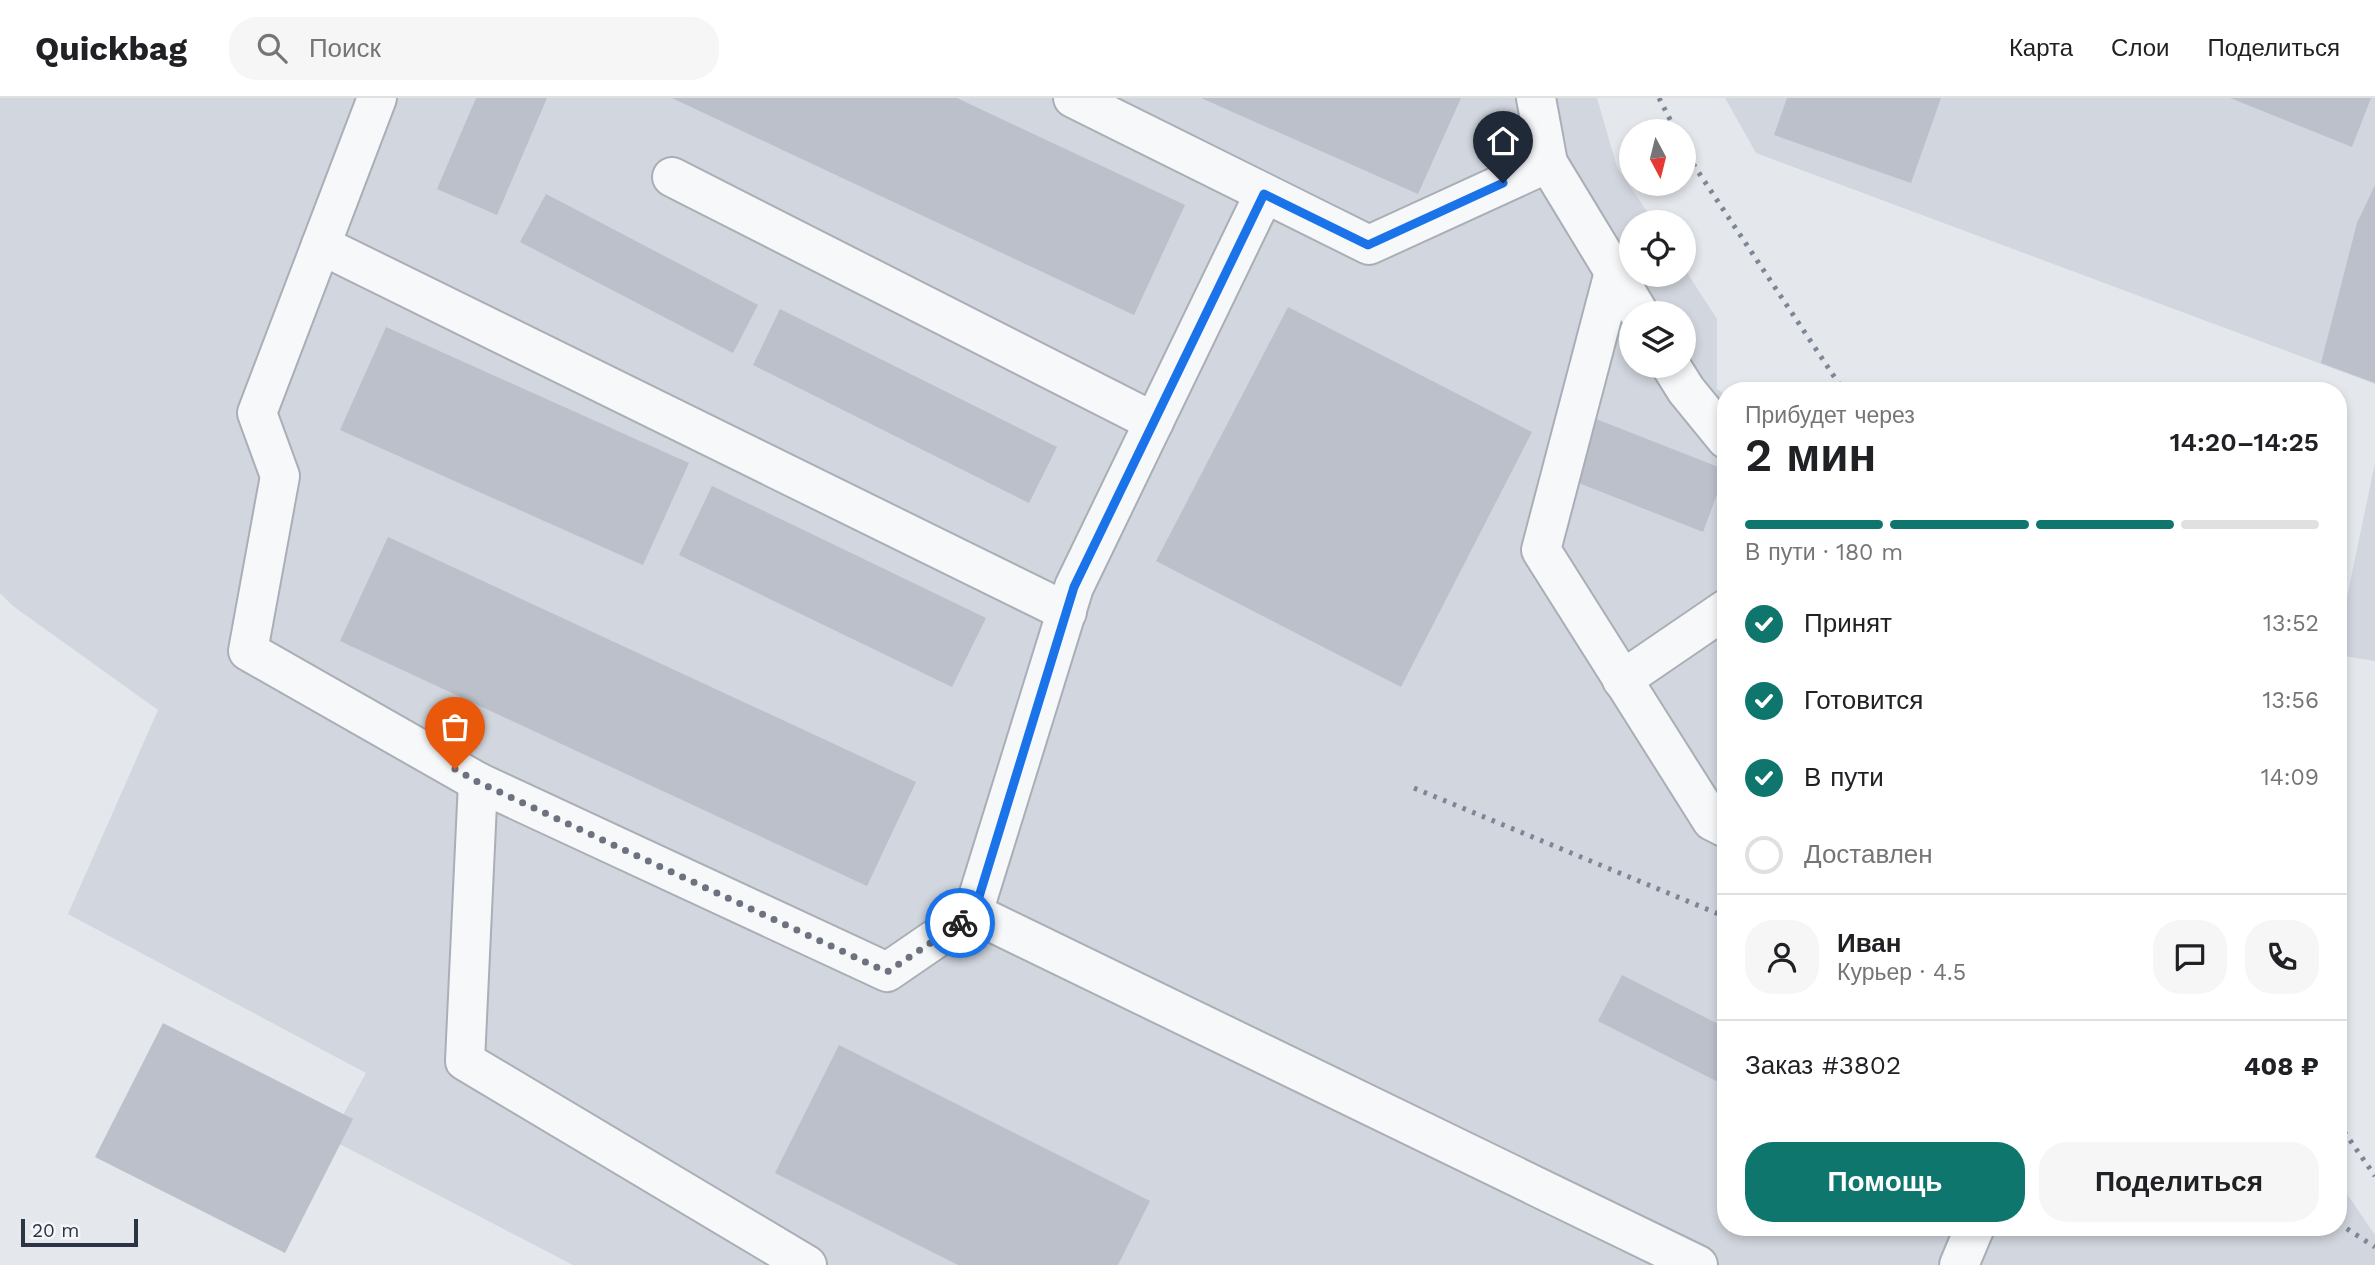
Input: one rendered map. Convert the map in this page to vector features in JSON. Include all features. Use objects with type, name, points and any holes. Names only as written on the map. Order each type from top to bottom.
[{"type":"lane","points":[[377,98],[257,413],[280,476],[248,651],[478,782],[887,972],[974,913],[1074,587],[1264,194]]},
{"type":"lane","points":[[1073,98],[1368,245],[1548,163]]},
{"type":"lane","points":[[1536,98],[1548,163],[1632,301]]},
{"type":"lane","points":[[672,177],[1154,422]]},
{"type":"lane","points":[[321,245],[1067,612]]},
{"type":"lane","points":[[1614,272],[1541,550],[1712,821],[1717,824]]},
{"type":"lane","points":[[1678,378],[1717,428]]},
{"type":"lane","points":[[1622,680],[1717,615]]},
{"type":"lane","points":[[478,782],[465,1061],[807,1265]]},
{"type":"lane","points":[[974,913],[1698,1265]]},
{"type":"lane","points":[[1959,1265],[1971,1236]]},
{"type":"shaded area","points":[[0,98],[1597,98],[1619,170],[1619,196],[1637,196],[1646,210],[1619,210],[1619,287],[1696,287],[1717,319],[1717,1236],[2347,1236],[2347,1194],[2375,1235],[2375,1265],[573,1265],[330,1139],[366,1073],[68,914],[158,710],[13,606],[0,593]]},
{"type":"shaded area","points":[[1725,98],[2375,98],[2375,384],[1756,153]]},
{"type":"shaded area","points":[[2375,463],[2375,661],[2347,656],[2347,597]]},
{"type":"building","points":[[476,98],[547,98],[497,215],[437,189]]},
{"type":"building","points":[[672,98],[957,98],[1185,205],[1134,315]]},
{"type":"building","points":[[1201,98],[1461,98],[1418,194]]},
{"type":"building","points":[[1787,98],[1941,98],[1911,183],[1774,135]]},
{"type":"building","points":[[2230,98],[2371,98],[2352,147]]},
{"type":"building","points":[[2375,185],[2375,383],[2321,363],[2357,223]]},
{"type":"building","points":[[546,194],[758,305],[733,353],[520,242]]},
{"type":"building","points":[[1288,307],[1532,432],[1401,687],[1156,561]]},
{"type":"building","points":[[780,309],[1057,447],[1029,503],[753,365]]},
{"type":"building","points":[[386,327],[689,463],[643,565],[340,430]]},
{"type":"building","points":[[1591,417],[1717,466],[1717,494],[1703,532],[1566,478]]},
{"type":"building","points":[[712,486],[986,618],[952,687],[679,555]]},
{"type":"building","points":[[388,537],[916,782],[867,886],[340,641]]},
{"type":"building","points":[[1622,975],[1717,1023],[1717,1081],[1598,1021]]},
{"type":"building","points":[[163,1023],[353,1119],[285,1253],[95,1157]]},
{"type":"building","points":[[839,1045],[1150,1201],[1118,1265],[958,1265],[775,1173]]},
{"type":"railway","points":[[1659,98],[1670,119]]},
{"type":"railway","points":[[1696,169],[1838,382]]},
{"type":"railway","points":[[1414,788],[1717,913]]},
{"type":"railway","points":[[2347,1136],[2375,1176]]},
{"type":"railway","points":[[2347,1229],[2375,1247]]},
{"type":"way so far","points":[[455,769],[887,972],[960,923]]},
{"type":"route","points":[[960,923],[974,913],[1074,587],[1264,194],[1368,245],[1503,183]]}]
